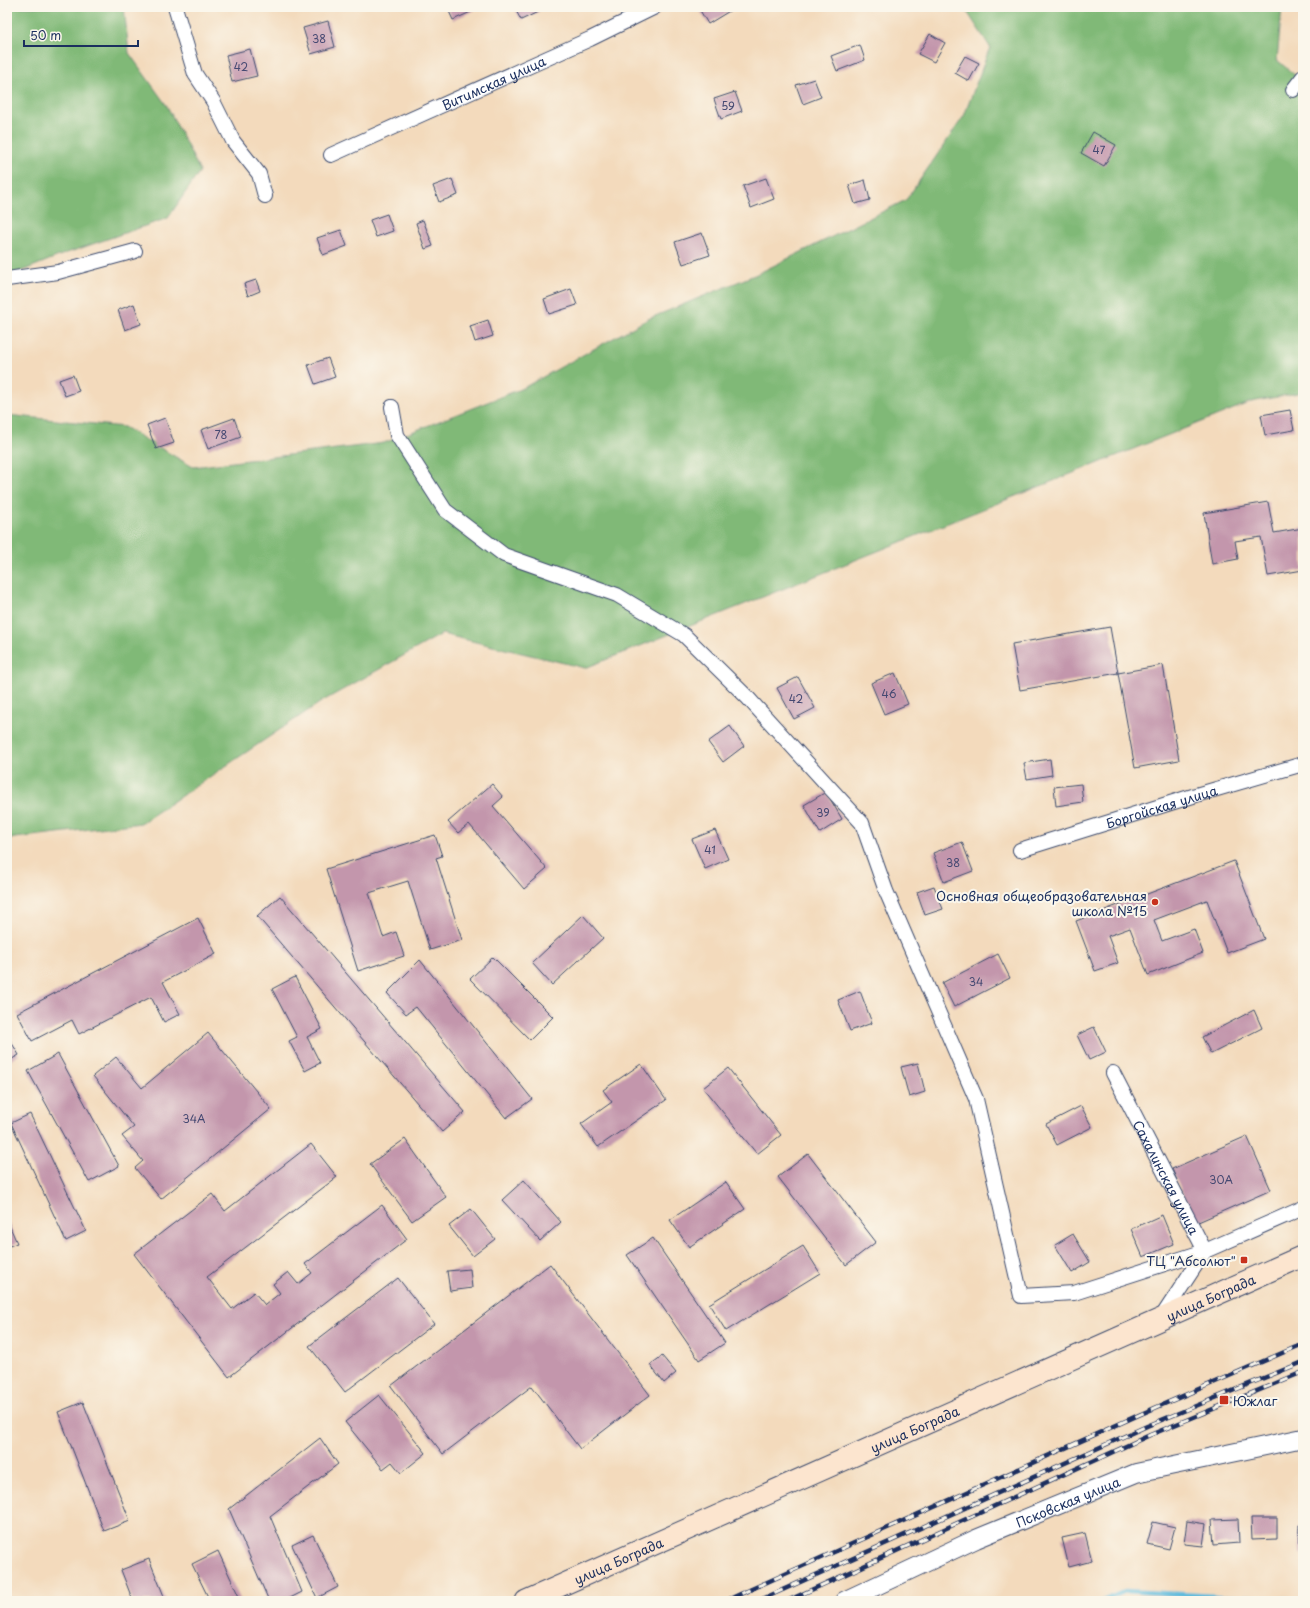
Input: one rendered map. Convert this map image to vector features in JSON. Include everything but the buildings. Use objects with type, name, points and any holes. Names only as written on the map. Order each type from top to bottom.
[{"type":"main road","name":"улица Бограда","points":[[526,1601],[1303,1256]]},
{"type":"street","points":[[175,7],[195,74],[213,102],[233,141],[258,174],[265,196]]},
{"type":"street","name":"Витимская улица","points":[[331,155],[590,39],[655,7]]},
{"type":"street","points":[[1293,90],[1303,77]]},
{"type":"street","points":[[7,279],[58,272],[135,251]]},
{"type":"street","points":[[392,407],[397,435],[445,510],[504,555],[616,595],[684,635],[748,698],[862,823],[886,890],[976,1099],[1021,1296],[1074,1293],[1205,1251]]},
{"type":"street","name":"Боргойская улица","points":[[1020,850],[1196,795],[1303,764]]},
{"type":"street","name":"Сахалинская улица","points":[[1113,1073],[1205,1251],[1303,1208]]},
{"type":"street","points":[[1161,1318],[1205,1251]]},
{"type":"street","name":"Псковская улица","points":[[844,1601],[976,1539],[1136,1473],[1303,1438]]},
{"type":"green space","points":[[7,7],[124,7],[129,53],[167,106],[200,171],[168,218],[64,254],[7,277]]},
{"type":"green space","points":[[964,7],[1282,7],[1277,60],[1303,82],[1303,392],[1251,402],[585,668],[442,634],[321,702],[141,823],[7,839],[7,415],[124,427],[193,467],[384,443],[523,388],[648,319],[757,274],[906,200],[964,116],[990,47]]},
{"type":"waterway","points":[[1104,1601],[1125,1591],[1303,1601]]},
{"type":"railway","points":[[725,1601],[1141,1414],[1303,1344]]},
{"type":"railway","points":[[758,1601],[1147,1426],[1303,1362]]},
{"type":"railway","points":[[787,1601],[1150,1435],[1303,1372]]},
{"type":"place","name":"Основная общеобразовательная школа №15","points":[[1155,902]]},
{"type":"place","name":"ТЦ \"Абсолют\"","points":[[1244,1260]]},
{"type":"place","name":"Южлаг","points":[[1224,1400]]}]
